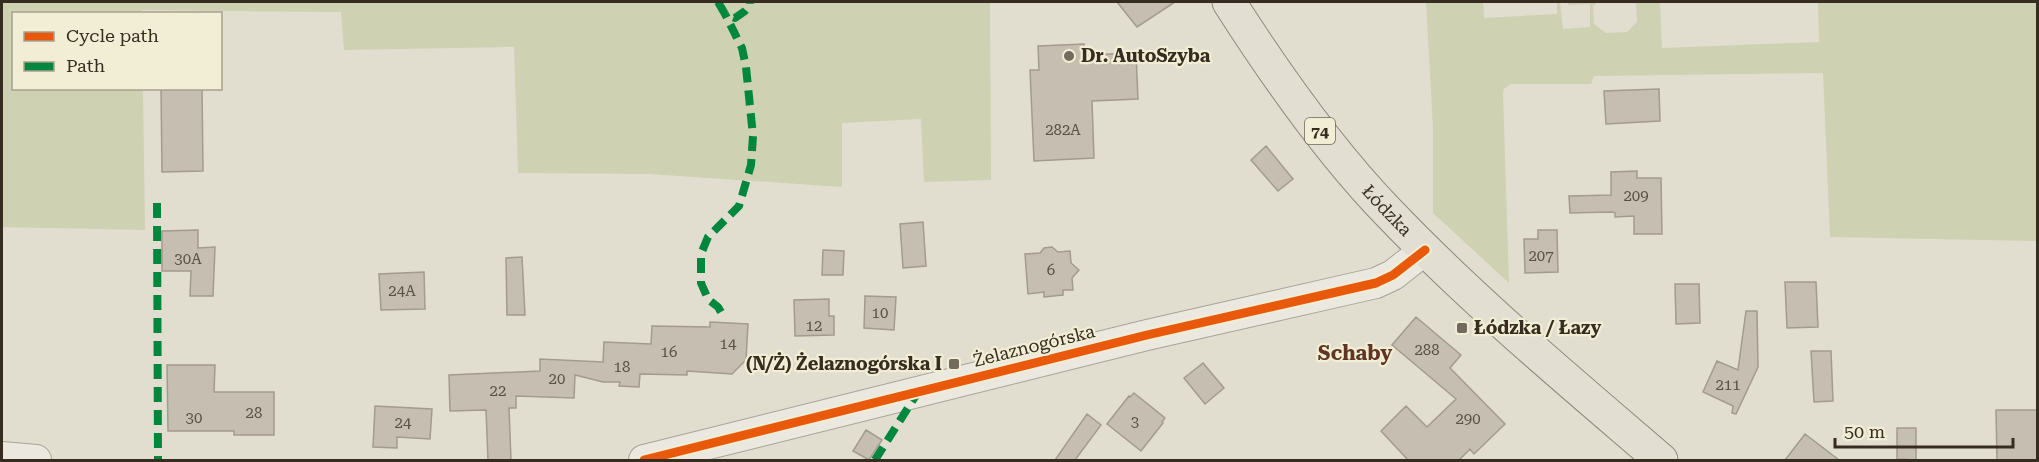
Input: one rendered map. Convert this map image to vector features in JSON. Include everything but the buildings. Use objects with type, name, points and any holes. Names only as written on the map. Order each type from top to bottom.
[{"type":"main road","name":"Łódzka","points":[[1229,2],[1313,123],[1386,211],[1520,337],[1661,460]]},
{"type":"street","name":"Żelaznogórska","points":[[644,460],[1176,328],[1367,285],[1393,274],[1425,250]]},
{"type":"street","points":[[2,457],[36,460]]},
{"type":"green space","points":[[2,2],[990,2],[991,180],[924,182],[921,119],[842,123],[842,187],[649,174],[518,173],[514,47],[344,50],[341,12],[142,10],[142,12],[12,12],[12,90],[143,90],[145,230],[2,227]]},
{"type":"green space","points":[[1426,2],[1483,2],[1484,18],[1557,14],[1557,2],[1560,2],[1563,29],[1590,27],[1590,4],[1568,5],[1568,2],[1598,2],[1593,6],[1594,24],[1606,33],[1627,32],[1637,22],[1636,4],[1632,2],[1660,2],[1662,48],[1819,42],[1818,2],[2037,2],[2037,241],[1830,237],[1823,73],[1594,76],[1591,84],[1511,84],[1504,89],[1509,283],[1433,213],[1433,128]]},
{"type":"marked path","points":[[718,2],[725,14],[735,18],[745,11],[750,2]]},
{"type":"marked path","points":[[721,312],[708,299],[701,283],[701,254],[708,237],[739,206],[751,165],[753,136],[742,48],[725,14]]},
{"type":"marked path","points":[[157,203],[158,460]]},
{"type":"marked path","points":[[875,460],[918,392]]},
{"type":"cycle path","points":[[644,460],[1147,335],[1376,283],[1393,275],[1425,250]]},
{"type":"place","name":"Dr. AutoSzyba","points":[[1069,56]]},
{"type":"place","name":"Łódzka / Łazy","points":[[1462,328]]},
{"type":"place","name":"(N/Ż) Żelaznogórska I","points":[[954,364]]},
{"type":"district","name":"Schaby","points":[[1355,353]]}]
